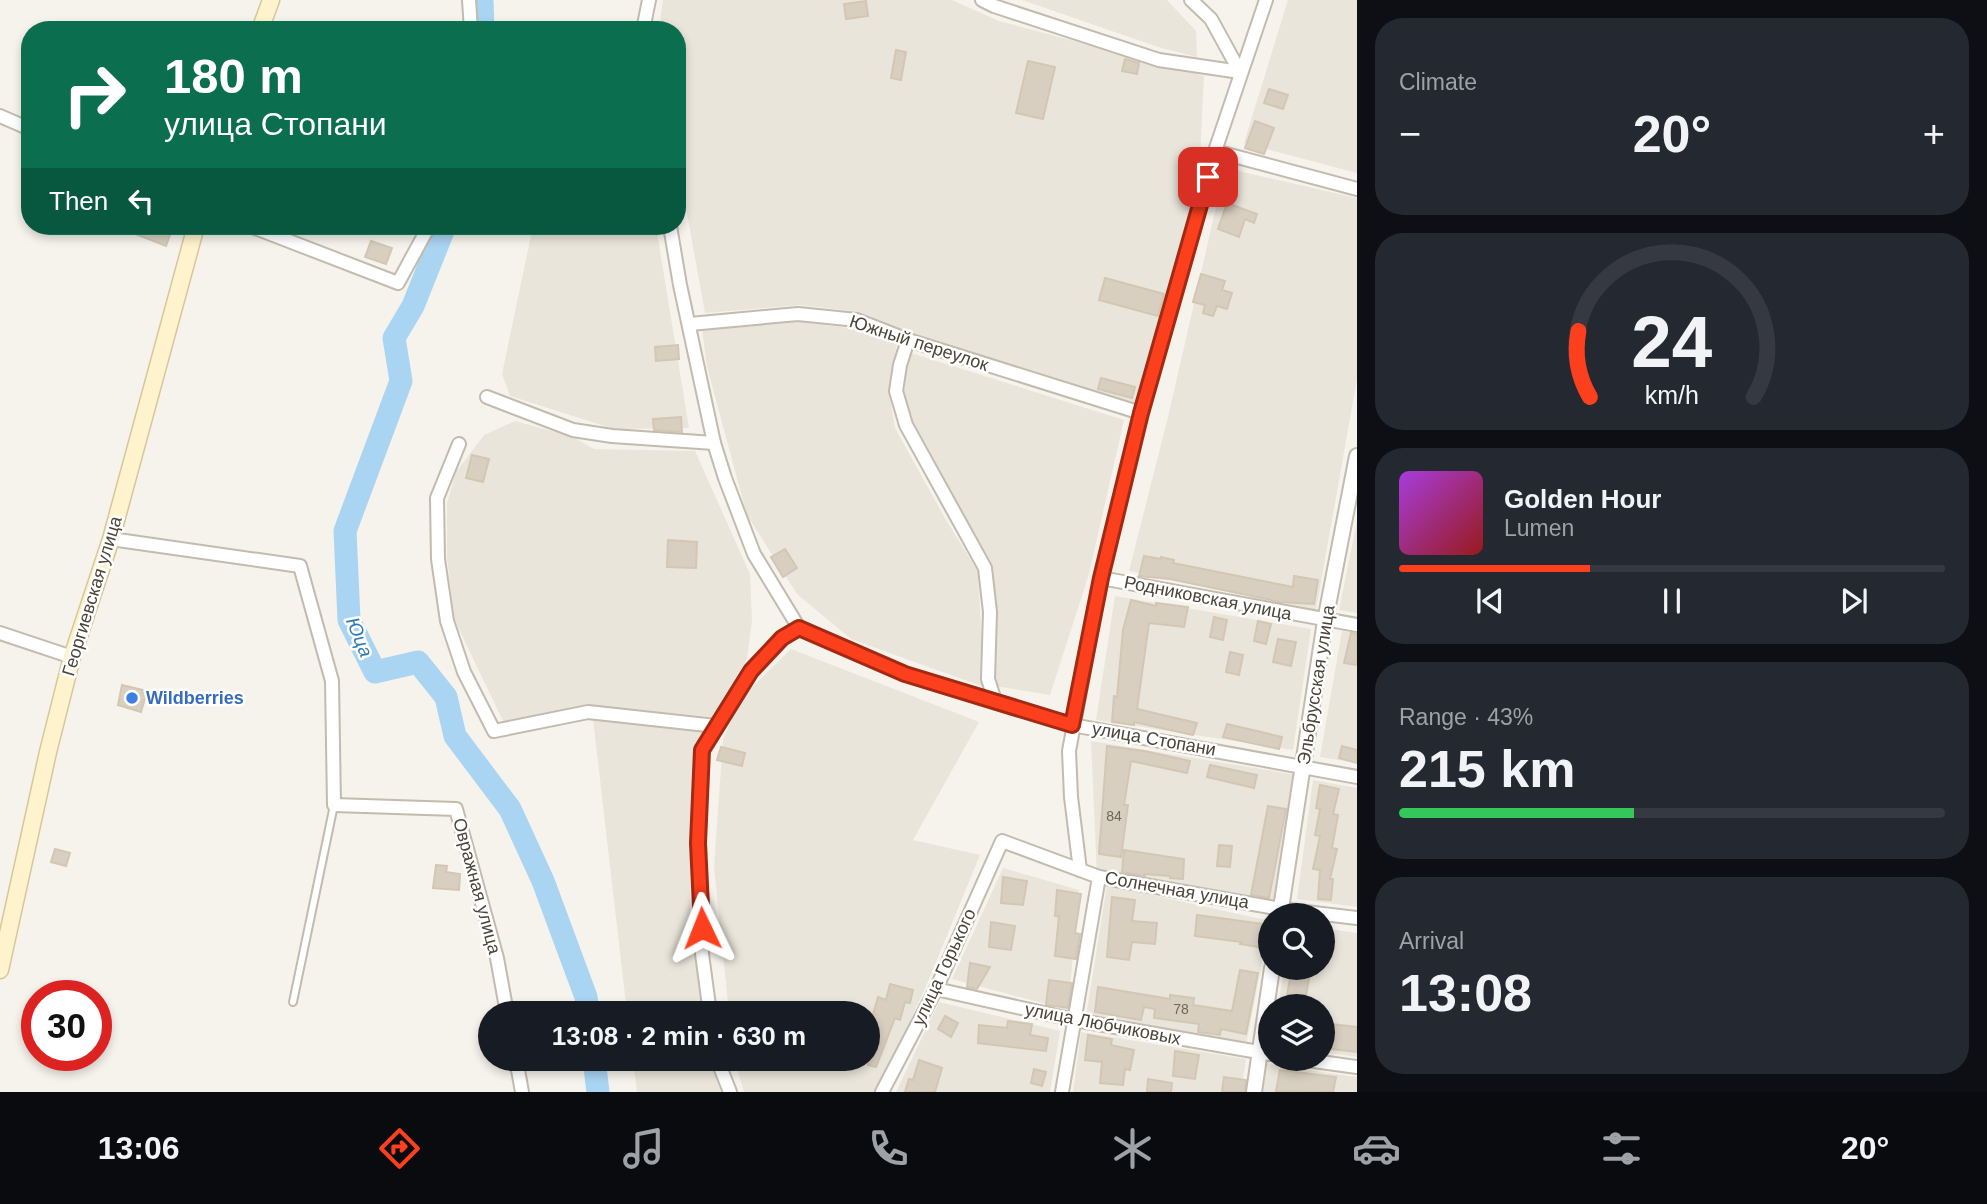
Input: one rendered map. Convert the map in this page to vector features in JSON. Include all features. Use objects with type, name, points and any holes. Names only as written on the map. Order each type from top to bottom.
[{"type":"main road","points":[[263,21],[271,0]]},
{"type":"main road","name":"Георгиевская улица","points":[[0,970],[72,657],[111,539],[194,235]]},
{"type":"street","points":[[469,0],[470,21]]},
{"type":"street","points":[[645,21],[649,0]]},
{"type":"street","points":[[982,0],[1159,60],[1240,72]]},
{"type":"street","points":[[1191,0],[1211,19],[1240,72]]},
{"type":"street","points":[[1080,870],[1071,797],[1069,751],[1101,578],[1141,413],[1215,151],[1266,0]]},
{"type":"street","points":[[0,116],[21,125]]},
{"type":"street","points":[[1215,151],[1357,189]]},
{"type":"street","points":[[273,235],[398,283],[424,235]]},
{"type":"street","points":[[672,235],[680,285],[725,478],[754,554],[799,628],[782,638],[751,671],[702,750],[698,843],[702,954],[708,1001]]},
{"type":"street","name":"Южный переулок","points":[[690,324],[798,314],[857,320],[908,340],[1141,413]]},
{"type":"street","points":[[908,340],[896,391],[906,425],[985,568],[990,612],[988,679],[995,701]]},
{"type":"street","points":[[487,397],[573,430],[612,436],[715,443]]},
{"type":"street","points":[[459,444],[437,498],[438,559],[447,621],[464,672],[494,730],[588,712],[716,726]]},
{"type":"street","name":"Эльбрусская улица","points":[[1281,903],[1325,621],[1357,456]]},
{"type":"street","points":[[111,539],[300,566],[332,681],[334,805]]},
{"type":"street","name":"Родниковская улица","points":[[1101,578],[1357,625]]},
{"type":"street","name":"улица Стопани","points":[[799,628],[905,674],[1072,725],[1303,765],[1357,777]]},
{"type":"street","points":[[0,633],[72,657]]},
{"type":"street","name":"Овражная улица","points":[[334,805],[456,809],[497,958],[505,1001]]},
{"type":"street","name":"Солнечная улица","points":[[1002,841],[1099,877],[1258,908]]},
{"type":"street","name":"улица Горького","points":[[882,1092],[936,989],[1002,841]]},
{"type":"street","points":[[1062,1092],[1099,877]]},
{"type":"street","name":"Солнечная улица","points":[[1335,916],[1357,918]]},
{"type":"street","name":"улица Любчиковых","points":[[936,989],[1075,1020],[1258,1053]]},
{"type":"street","points":[[1335,1064],[1357,1067]]},
{"type":"street","points":[[518,1071],[522,1092]]},
{"type":"street","points":[[722,1071],[730,1092]]},
{"type":"street","points":[[1254,1092],[1260,1071]]},
{"type":"lane","points":[[293,1002],[334,805]]},
{"type":"shaded area","points":[[663,0],[952,0],[999,21],[1204,76],[1199,178],[1135,404],[912,334],[860,312],[800,305],[705,313],[686,208],[686,21],[660,21]]},
{"type":"shaded area","points":[[1022,0],[1167,0],[1196,31],[1197,57],[1158,47]]},
{"type":"shaded area","points":[[1288,0],[1357,0],[1357,173],[1244,143]]},
{"type":"shaded area","points":[[1225,168],[1357,198],[1357,379],[1316,610],[1129,571],[1168,417]]},
{"type":"shaded area","points":[[531,235],[657,235],[689,428],[614,429],[510,396],[502,374]]},
{"type":"shaded area","points":[[795,321],[856,329],[897,342],[889,391],[895,428],[978,571],[984,687],[851,639],[797,594],[747,515],[707,367],[702,329]]},
{"type":"shaded area","points":[[905,351],[1124,420],[1089,574],[1050,695],[995,686],[995,610],[989,562],[939,469],[907,417],[900,390]]},
{"type":"shaded area","points":[[515,421],[573,437],[594,449],[695,451],[750,574],[752,620],[747,659],[712,717],[589,705],[503,721],[455,621],[447,558],[447,503],[456,472],[484,435]]},
{"type":"shaded area","points":[[1357,521],[1357,613],[1339,610]]},
{"type":"shaded area","points":[[1115,596],[1311,629],[1293,750],[1096,720]]},
{"type":"shaded area","points":[[1342,631],[1357,633],[1357,763],[1320,757]]},
{"type":"shaded area","points":[[791,649],[979,722],[913,840],[980,855],[927,984],[878,1092],[744,1092],[738,1071],[880,1071],[880,1001],[728,1001],[714,867],[723,739],[742,697]]},
{"type":"shaded area","points":[[593,719],[703,731],[696,748],[692,794],[690,904],[702,1001],[626,1001]]},
{"type":"shaded area","points":[[1091,741],[1297,775],[1279,903],[1097,875]]},
{"type":"shaded area","points":[[1313,780],[1357,788],[1357,907],[1297,899]]},
{"type":"shaded area","points":[[1003,868],[1079,890],[1068,1010],[952,979]]},
{"type":"shaded area","points":[[1107,885],[1258,918],[1259,980],[1246,1045],[1086,1016]]},
{"type":"shaded area","points":[[1335,930],[1357,933],[1357,1057],[1335,1054],[1335,994],[1280,994],[1282,980],[1335,980]]},
{"type":"shaded area","points":[[939,1002],[1060,1031],[1050,1092],[896,1092]]},
{"type":"shaded area","points":[[1081,1032],[1246,1059],[1241,1092],[1073,1092]]},
{"type":"shaded area","points":[[634,1071],[713,1071],[721,1092],[637,1092]]},
{"type":"shaded area","points":[[1266,1071],[1315,1071],[1357,1077],[1357,1092],[1263,1092]]},
{"type":"building","points":[[866,1],[868,16],[846,19],[844,4]]},
{"type":"building","points":[[896,50],[906,52],[901,80],[891,78]]},
{"type":"building","points":[[1125,59],[1139,63],[1137,74],[1122,71]]},
{"type":"building","points":[[1028,61],[1055,67],[1043,119],[1016,113]]},
{"type":"building","points":[[1269,89],[1288,95],[1283,109],[1264,103]]},
{"type":"building","points":[[1255,121],[1274,128],[1264,154],[1245,148]]},
{"type":"building","points":[[1227,203],[1257,214],[1254,223],[1245,219],[1239,237],[1218,229]]},
{"type":"building","points":[[138,235],[170,235],[166,246]]},
{"type":"building","points":[[371,241],[392,248],[386,264],[365,257]]},
{"type":"building","points":[[1201,274],[1225,281],[1222,290],[1232,293],[1227,309],[1217,306],[1213,316],[1203,313],[1205,305],[1193,302]]},
{"type":"building","points":[[1105,278],[1164,294],[1158,316],[1099,300]]},
{"type":"building","points":[[678,345],[679,359],[656,361],[655,347]]},
{"type":"building","points":[[1101,378],[1135,387],[1132,398],[1098,389]]},
{"type":"building","points":[[681,417],[682,432],[654,430],[653,419]]},
{"type":"building","points":[[472,455],[489,459],[483,482],[466,478]]},
{"type":"building","points":[[668,540],[697,542],[696,568],[667,567]]},
{"type":"building","points":[[785,549],[797,568],[783,577],[771,557]]},
{"type":"building","points":[[1144,556],[1161,557],[1174,560],[1173,563],[1293,587],[1294,576],[1318,580],[1314,604],[1280,602],[1170,579],[1139,576]]},
{"type":"building","points":[[1131,600],[1156,606],[1156,603],[1188,607],[1184,627],[1149,623],[1137,709],[1197,723],[1193,735],[1134,722],[1134,725],[1112,722],[1123,630]]},
{"type":"building","points":[[1214,617],[1227,620],[1223,640],[1210,637]]},
{"type":"building","points":[[1258,621],[1271,624],[1266,644],[1254,641]]},
{"type":"building","points":[[1351,633],[1357,634],[1357,665],[1344,663]]},
{"type":"building","points":[[1278,639],[1296,642],[1291,666],[1273,662]]},
{"type":"building","points":[[1230,652],[1243,655],[1239,675],[1226,672]]},
{"type":"building","name":"Wildberries","points":[[122,685],[147,691],[141,712],[118,705]]},
{"type":"building","points":[[1227,724],[1282,737],[1279,749],[1223,737]]},
{"type":"building","points":[[1107,746],[1190,761],[1187,773],[1131,761],[1124,805],[1128,805],[1121,857],[1099,854]]},
{"type":"building","points":[[1342,746],[1357,750],[1357,763],[1339,758]]},
{"type":"building","points":[[721,747],[745,753],[742,766],[717,760]]},
{"type":"building","points":[[1210,765],[1257,775],[1254,788],[1207,777]]},
{"type":"building","points":[[1320,785],[1339,789],[1333,814],[1338,815],[1332,848],[1337,849],[1330,879],[1333,879],[1331,900],[1318,899],[1320,870],[1313,869],[1320,836],[1315,835],[1320,809],[1316,808]]},
{"type":"building","points":[[1268,806],[1286,809],[1269,898],[1251,895]]},
{"type":"building","points":[[1219,845],[1232,846],[1230,867],[1217,866]]},
{"type":"building","points":[[55,849],[70,853],[66,866],[51,862]]},
{"type":"building","points":[[1124,850],[1184,859],[1183,879],[1122,872]]},
{"type":"building","points":[[436,865],[447,866],[446,872],[460,874],[459,890],[433,888]]},
{"type":"building","points":[[1003,877],[1027,881],[1023,905],[1001,903]]},
{"type":"building","points":[[1057,890],[1081,894],[1075,933],[1080,934],[1076,959],[1055,956],[1059,916],[1055,916]]},
{"type":"building","points":[[1112,897],[1135,900],[1132,921],[1157,923],[1155,944],[1132,942],[1129,960],[1107,957]]},
{"type":"building","points":[[1197,915],[1258,923],[1258,947],[1195,936]]},
{"type":"building","points":[[991,922],[1015,926],[1011,950],[989,947]]},
{"type":"building","points":[[970,963],[990,967],[977,989],[967,987]]},
{"type":"building","points":[[1240,970],[1258,973],[1246,1034],[1221,1029],[1220,1035],[1198,1032],[1199,1024],[1154,1018],[1155,1009],[1144,1007],[1141,1020],[1095,1012],[1098,987],[1170,999],[1170,995],[1194,998],[1193,1005],[1232,1011]]},
{"type":"building","points":[[1049,980],[1072,983],[1068,1008],[1046,1005]]},
{"type":"building","points":[[1290,980],[1309,980],[1306,994],[1287,994]]},
{"type":"building","points":[[890,984],[913,990],[910,1003],[905,1002],[900,1020],[895,1018],[880,1057],[880,1001],[877,1001],[878,997],[886,1000]]},
{"type":"building","points":[[945,1016],[958,1023],[951,1037],[938,1029]]},
{"type":"building","points":[[1008,1021],[1032,1024],[1030,1035],[1048,1038],[1046,1051],[978,1043],[979,1025],[1007,1028]]},
{"type":"building","points":[[1335,1024],[1357,1027],[1357,1052],[1335,1049]]},
{"type":"building","points":[[1088,1035],[1112,1039],[1111,1045],[1134,1050],[1130,1070],[1125,1069],[1123,1085],[1100,1083],[1102,1062],[1085,1060]]},
{"type":"building","points":[[1175,1051],[1199,1055],[1195,1079],[1173,1076]]},
{"type":"building","points":[[919,1060],[942,1068],[935,1092],[905,1092],[909,1079],[913,1080]]},
{"type":"building","points":[[1034,1069],[1046,1072],[1042,1086],[1031,1083]]},
{"type":"building","points":[[1280,1071],[1336,1077],[1333,1092],[1276,1091]]},
{"type":"building","points":[[1224,1077],[1246,1080],[1245,1092],[1222,1092]]},
{"type":"building","points":[[1148,1079],[1172,1083],[1171,1092],[1147,1092]]},
{"type":"waterway","name":"Юца","points":[[482,0],[483,21]]},
{"type":"waterway","name":"Юца","points":[[441,235],[413,306],[394,338],[401,381],[345,531],[349,620],[375,672],[418,662],[446,697],[455,736],[510,809],[543,881],[586,1001]]},
{"type":"waterway","name":"Юца","points":[[595,1071],[598,1092]]},
{"type":"place","name":"Wildberries","points":[[132,698]]},
{"type":"route","points":[[702,928],[698,843],[702,750],[751,671],[782,638],[799,628],[905,674],[1072,725],[1101,578],[1141,413],[1208,177]]}]
